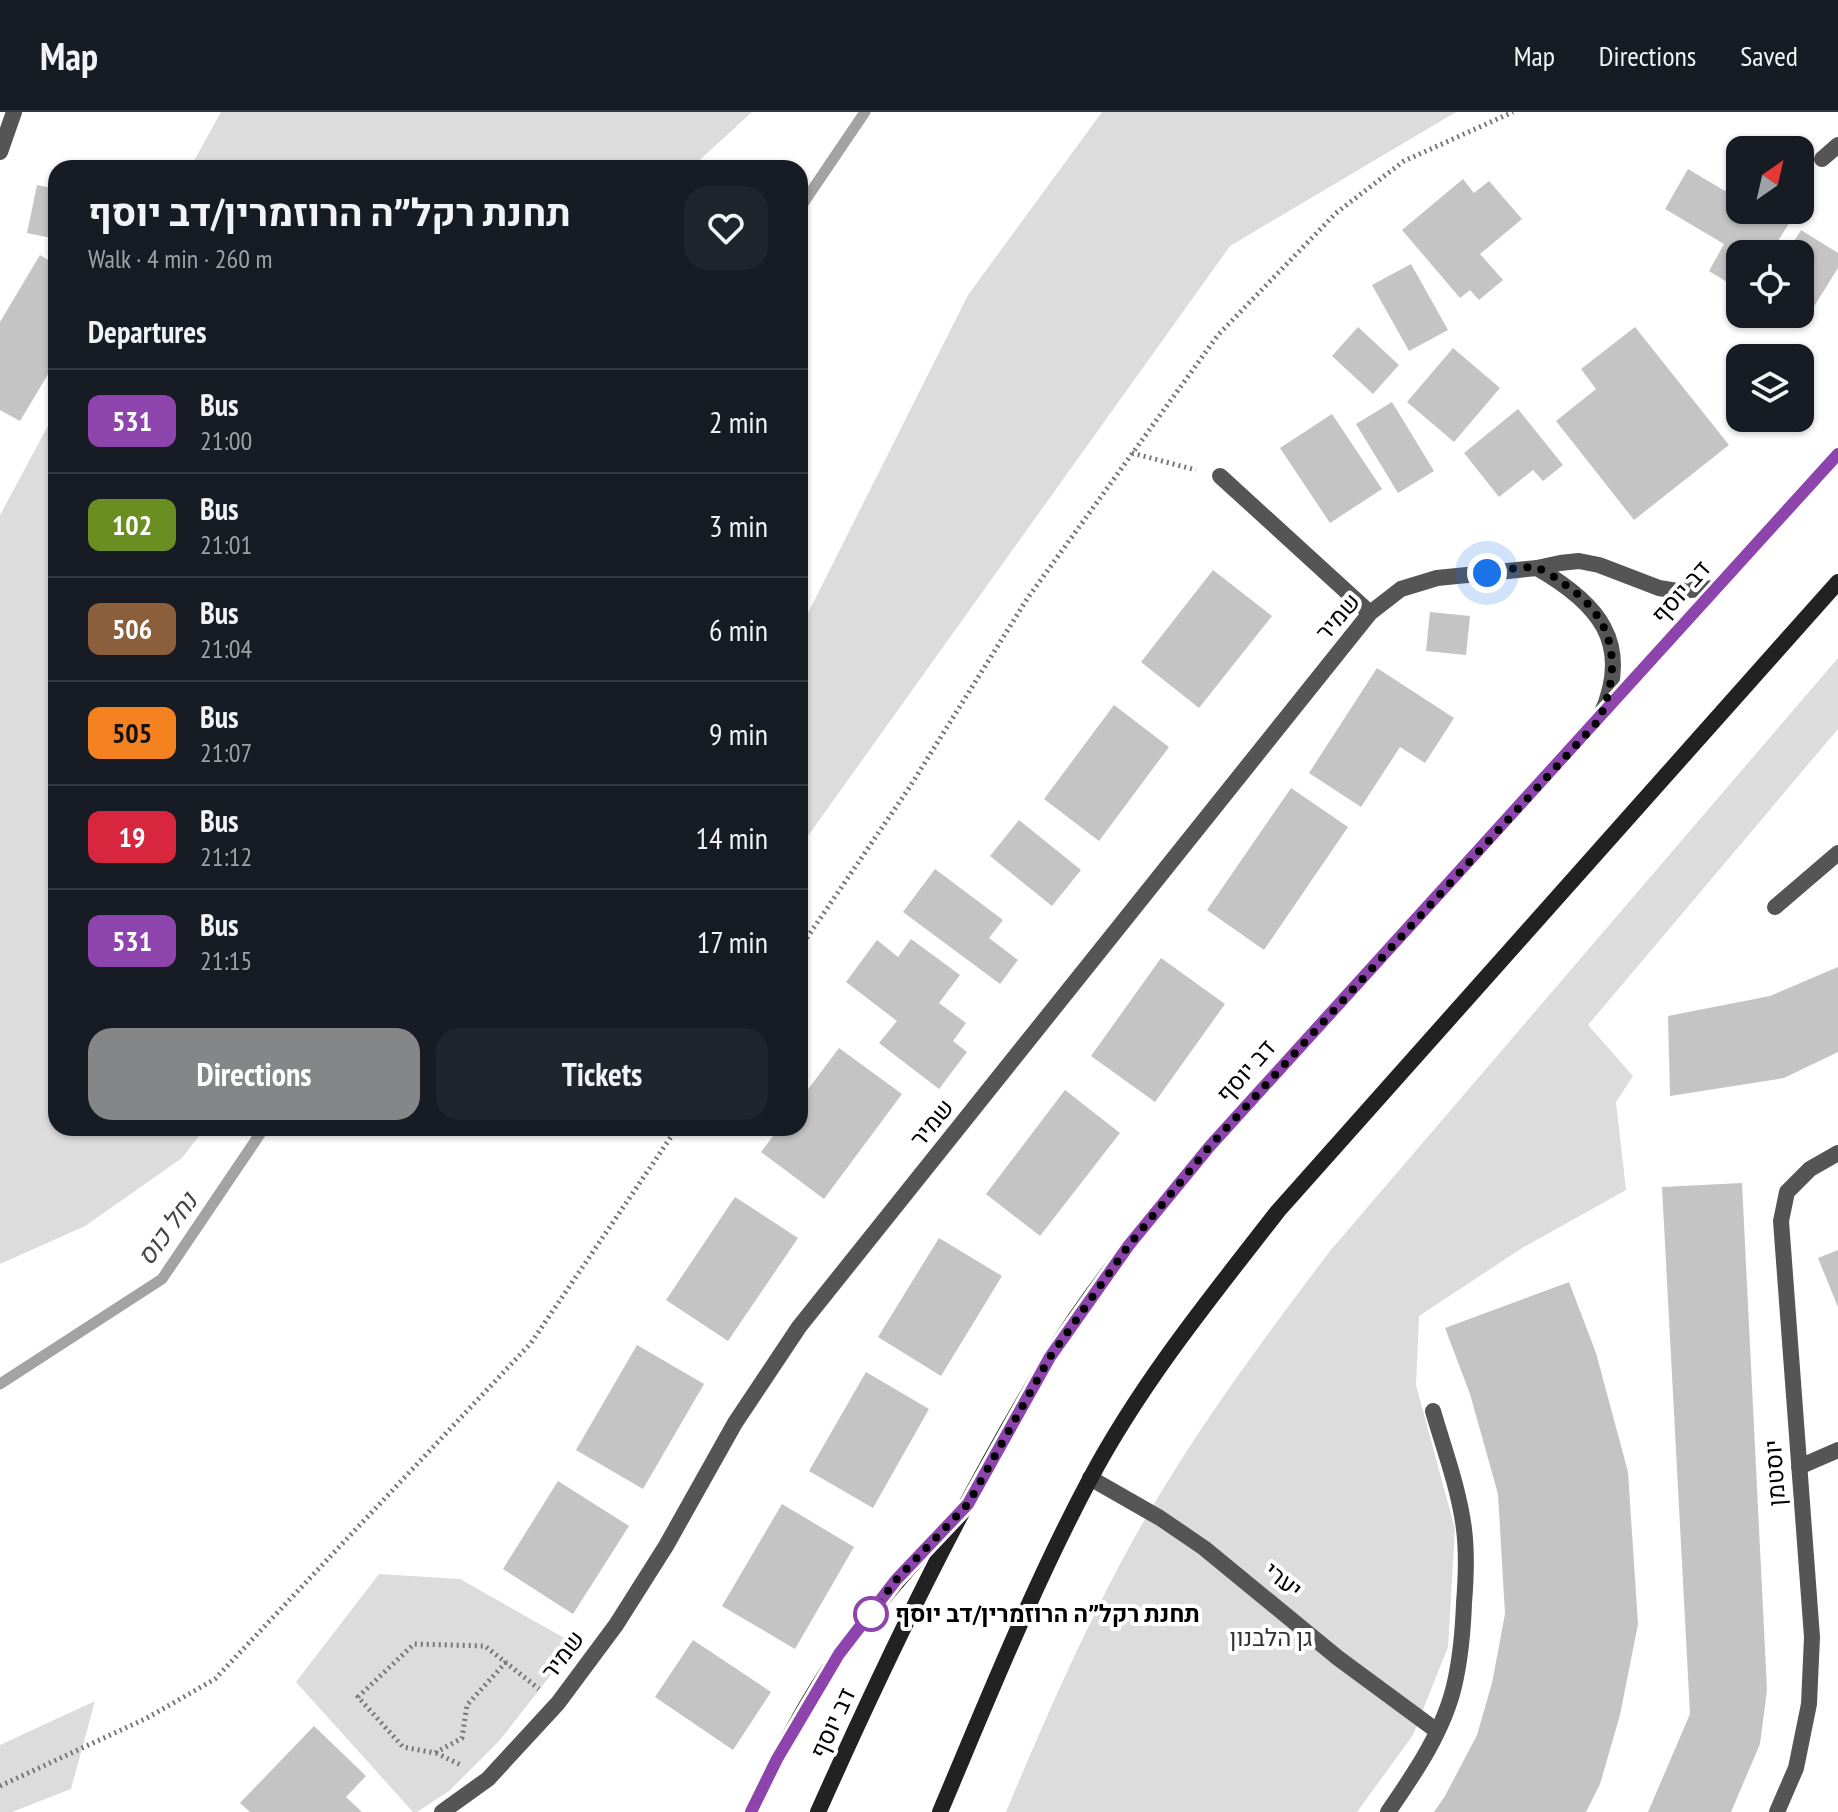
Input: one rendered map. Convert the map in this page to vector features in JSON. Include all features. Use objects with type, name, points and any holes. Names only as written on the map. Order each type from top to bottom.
[{"type":"main road","name":"דב יוסף","points":[[818,1812],[887,1664],[968,1504],[1050,1357],[1129,1245],[1210,1146],[1838,454]]},
{"type":"main road","points":[[940,1812],[1059,1541],[1090,1478],[1144,1390],[1207,1302],[1278,1211],[1838,582]]},
{"type":"main road","points":[[751,1812],[777,1759],[839,1654],[896,1580],[968,1504]]},
{"type":"street","points":[[0,152],[14,112]]},
{"type":"street","points":[[1822,159],[1838,145]]},
{"type":"street","points":[[1220,476],[1370,613]]},
{"type":"street","name":"שמיר","points":[[442,1812],[488,1779],[558,1703],[616,1625],[666,1546],[735,1423],[799,1327],[1370,613],[1401,589],[1437,578],[1579,561],[1624,573],[1659,588],[1677,591],[1716,588]]},
{"type":"street","points":[[1537,568],[1575,591],[1600,618],[1606,630],[1611,646],[1612,685],[1599,720]]},
{"type":"street","points":[[1775,907],[1838,853]]},
{"type":"street","name":"יוסטמן","points":[[1777,1812],[1796,1768],[1809,1704],[1812,1637],[1781,1221],[1787,1192],[1810,1169],[1838,1153]]},
{"type":"street","points":[[1388,1812],[1437,1731],[1455,1686],[1462,1650],[1466,1581],[1464,1530],[1455,1485],[1433,1411]]},
{"type":"street","points":[[1799,1467],[1838,1450]]},
{"type":"street","name":"יערי","points":[[1090,1478],[1160,1518],[1204,1548],[1338,1658],[1437,1731]]},
{"type":"path","points":[[808,936],[909,788],[1027,599],[1218,335],[1336,213],[1404,161],[1513,112]]},
{"type":"path","points":[[1132,453],[1220,476]]},
{"type":"path","points":[[0,1786],[147,1718],[215,1679],[531,1343],[672,1136]]},
{"type":"path","points":[[506,1662],[467,1705],[462,1738],[435,1753],[403,1747],[358,1697],[414,1644],[485,1646],[506,1662],[558,1703]]},
{"type":"green space","points":[[221,112],[752,112],[700,160],[194,160]]},
{"type":"green space","points":[[1102,112],[1456,112],[1230,246],[808,836],[808,613],[968,295]]},
{"type":"green space","points":[[48,426],[48,1136],[199,1136],[182,1158],[85,1226],[0,1264],[0,515]]},
{"type":"green space","name":"גן הלבנון","points":[[1838,658],[1838,729],[1588,1025],[1633,1076],[1616,1102],[1626,1190],[1522,1248],[1419,1316],[1416,1385],[1455,1529],[1448,1647],[1413,1735],[1357,1812],[1006,1812],[1060,1686],[1120,1564],[1167,1482],[1246,1364],[1330,1251]]},
{"type":"green space","points":[[379,1574],[460,1579],[575,1644],[500,1740],[449,1791],[417,1812],[413,1812],[296,1682]]},
{"type":"green space","points":[[95,1701],[71,1789],[12,1812],[0,1812],[0,1745]]},
{"type":"building","points":[[1688,169],[1725,191],[1726,224],[1788,224],[1779,240],[1726,240],[1726,281],[1709,271],[1724,244],[1665,209]]},
{"type":"building","points":[[1463,179],[1474,193],[1489,181],[1522,219],[1480,254],[1503,280],[1479,300],[1470,290],[1460,298],[1402,230]]},
{"type":"building","points":[[37,185],[48,187],[48,237],[27,233]]},
{"type":"building","points":[[1801,230],[1838,253],[1838,268],[1814,306],[1814,240],[1795,240]]},
{"type":"building","points":[[40,255],[48,260],[48,374],[20,421],[0,410],[0,322]]},
{"type":"building","points":[[1411,264],[1448,330],[1409,351],[1372,285]]},
{"type":"building","points":[[1358,327],[1399,365],[1373,394],[1332,356]]},
{"type":"building","points":[[1635,327],[1729,445],[1634,520],[1556,421],[1596,389],[1581,369]]},
{"type":"building","points":[[1453,348],[1500,388],[1454,442],[1407,402]]},
{"type":"building","points":[[1392,402],[1434,471],[1398,493],[1356,424]]},
{"type":"building","points":[[1518,409],[1563,465],[1543,481],[1533,470],[1499,497],[1464,453]]},
{"type":"building","points":[[1332,414],[1382,489],[1330,523],[1280,448]]},
{"type":"building","points":[[1213,570],[1272,616],[1199,708],[1141,662]]},
{"type":"building","points":[[1430,612],[1470,616],[1466,655],[1426,651]]},
{"type":"building","points":[[1377,668],[1454,718],[1425,763],[1400,747],[1361,807],[1309,773]]},
{"type":"building","points":[[1114,705],[1169,747],[1099,841],[1044,799]]},
{"type":"building","points":[[1291,788],[1348,827],[1264,950],[1207,910]]},
{"type":"building","points":[[1019,820],[1081,870],[1052,906],[990,856]]},
{"type":"building","points":[[935,869],[1003,920],[989,938],[1018,960],[1000,984],[903,912]]},
{"type":"building","points":[[911,939],[960,975],[939,1003],[966,1023],[953,1041],[967,1052],[939,1089],[879,1043],[897,1021],[846,982],[877,940],[898,957]]},
{"type":"building","points":[[1161,958],[1225,1004],[1155,1102],[1091,1056]]},
{"type":"building","points":[[1838,967],[1838,1052],[1784,1078],[1670,1096],[1668,1016],[1770,996]]},
{"type":"building","points":[[839,1048],[902,1094],[824,1199],[761,1152],[773,1136],[808,1136],[808,1089]]},
{"type":"building","points":[[1065,1090],[1120,1133],[1040,1236],[986,1194]]},
{"type":"building","points":[[1742,1183],[1767,1690],[1760,1744],[1731,1812],[1648,1812],[1690,1714],[1662,1187]]},
{"type":"building","points":[[735,1197],[798,1238],[728,1341],[666,1300]]},
{"type":"building","points":[[939,1238],[1002,1276],[941,1376],[878,1337]]},
{"type":"building","points":[[1838,1250],[1838,1307],[1818,1258]]},
{"type":"building","points":[[1569,1282],[1596,1353],[1628,1472],[1638,1624],[1620,1715],[1600,1784],[1586,1812],[1434,1812],[1477,1735],[1492,1683],[1505,1614],[1498,1494],[1470,1394],[1445,1328]]},
{"type":"building","points":[[637,1345],[704,1384],[643,1489],[576,1450]]},
{"type":"building","points":[[866,1372],[929,1409],[873,1508],[809,1471]]},
{"type":"building","points":[[558,1481],[629,1526],[573,1614],[503,1569]]},
{"type":"building","points":[[782,1504],[854,1547],[795,1649],[722,1606]]},
{"type":"building","points":[[693,1640],[771,1692],[733,1750],[655,1697]]},
{"type":"building","points":[[314,1726],[366,1776],[346,1797],[362,1812],[250,1812],[240,1803]]},
{"type":"waterway","name":"נחל כוס","points":[[808,196],[865,112]]},
{"type":"waterway","name":"נחל כוס","points":[[0,1384],[162,1279],[259,1136]]},
{"type":"bus line","name":"531","points":[[751,1812],[777,1759],[839,1654],[896,1580],[968,1504],[1050,1357],[1129,1245],[1210,1146],[1838,454]]},
{"type":"place","name":"תחנת רקל״ה הרוזמרין/דב יוסף","points":[[871,1614]]},
{"type":"route","points":[[871,1614],[896,1580],[968,1504],[1050,1357],[1129,1245],[1210,1146],[1599,720],[1612,685],[1613,669],[1611,646],[1600,618],[1575,591],[1537,568],[1487,573]]}]
